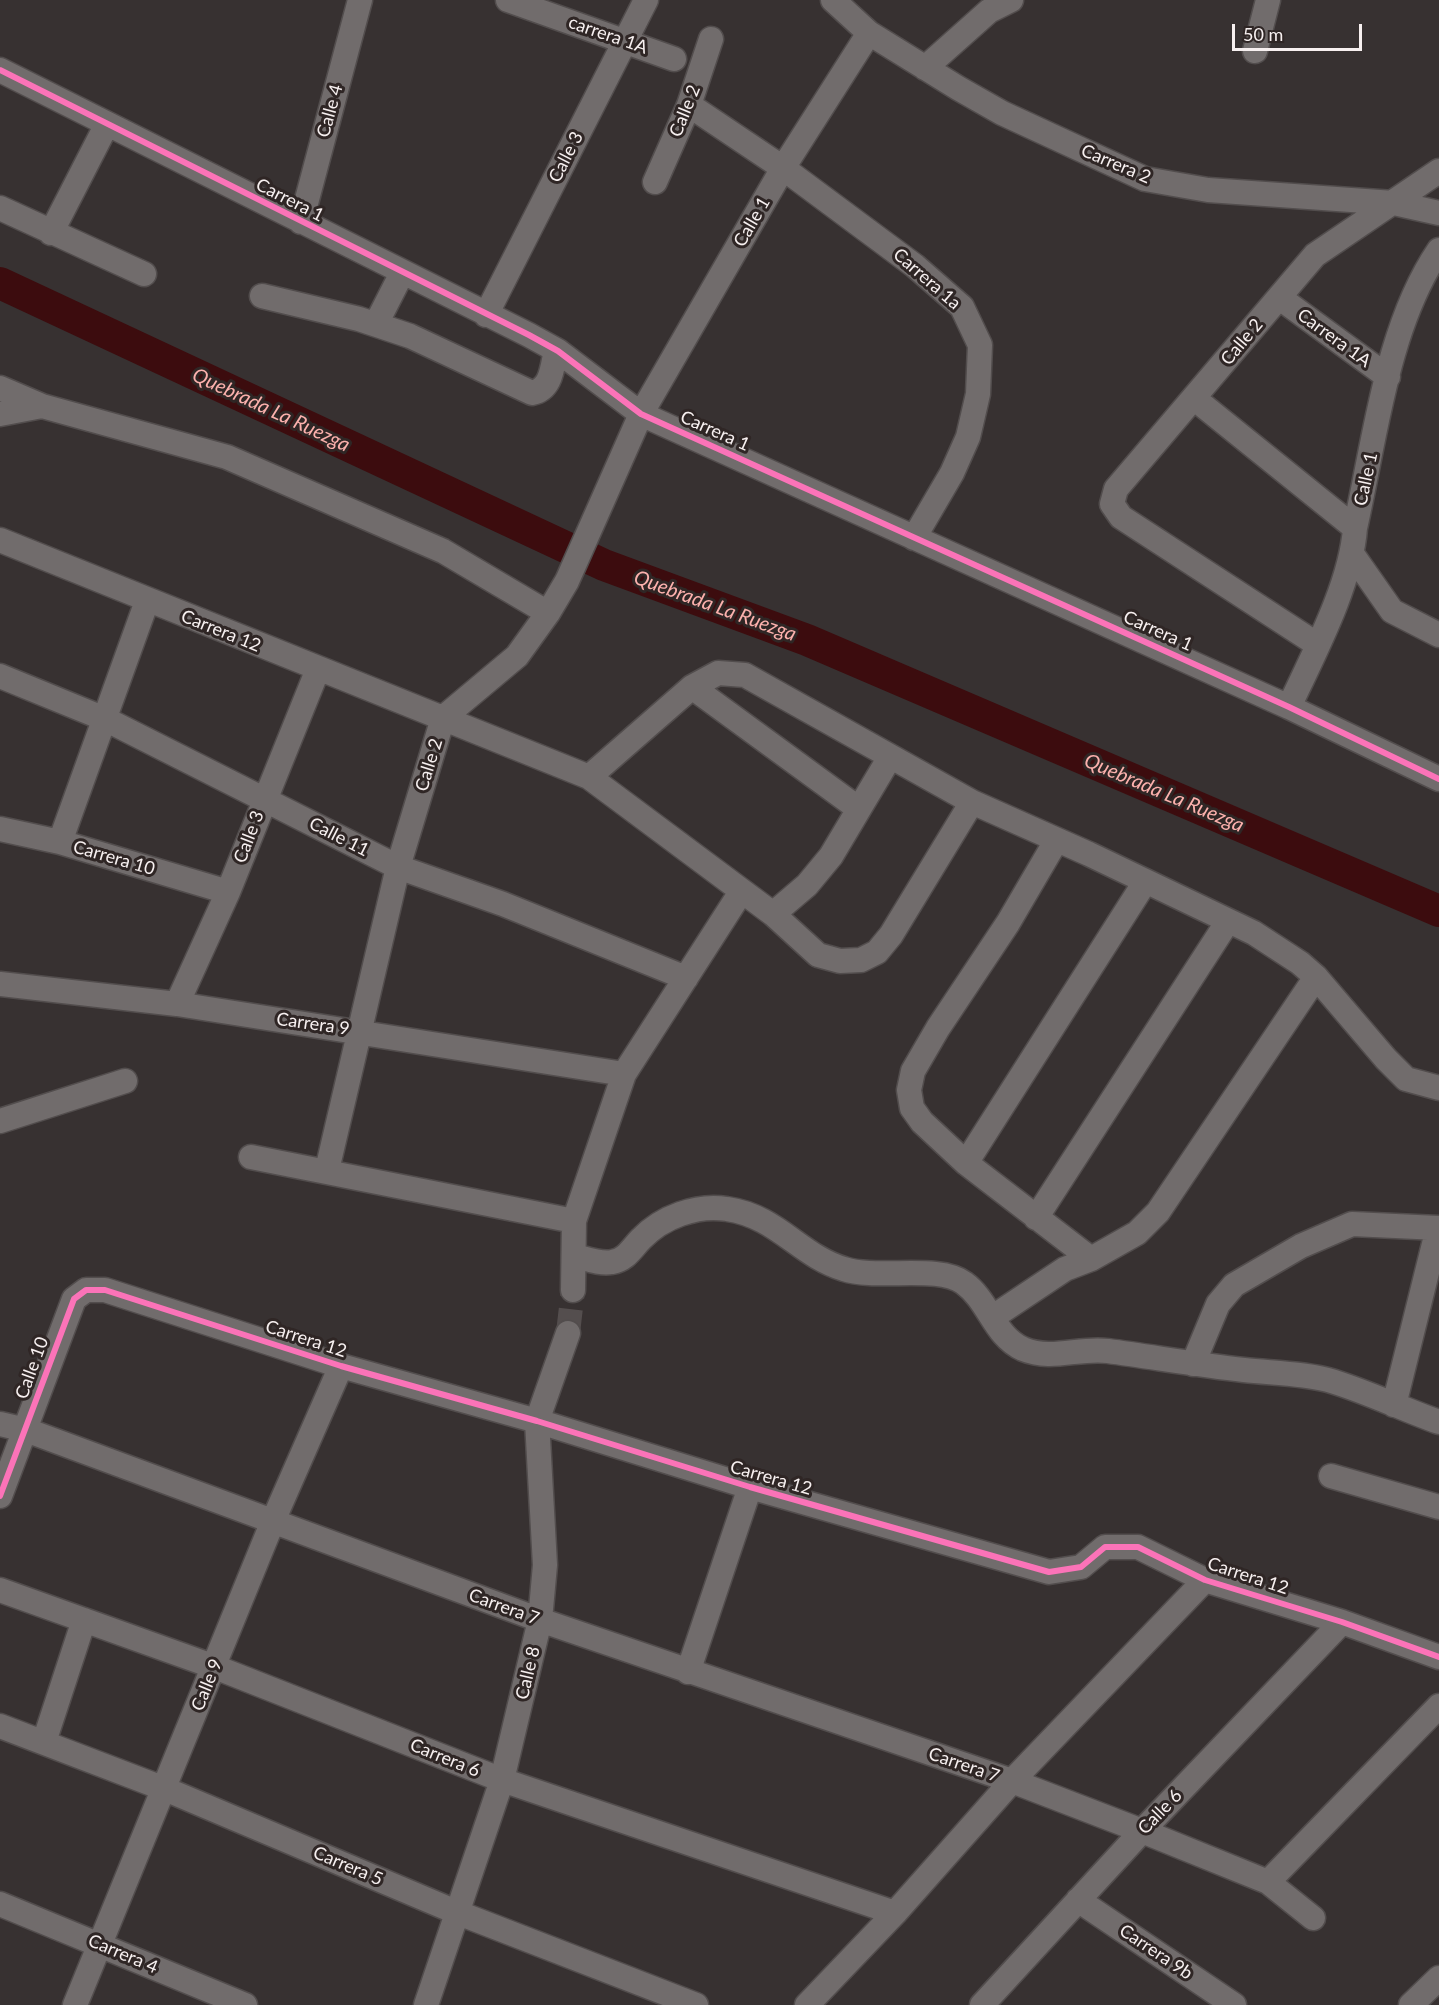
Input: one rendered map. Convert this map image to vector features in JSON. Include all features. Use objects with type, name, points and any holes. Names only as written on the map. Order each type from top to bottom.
[{"type":"street","name":"Calle 4","points":[[301,222],[360,0]]},
{"type":"street","name":"carrera 1A","points":[[508,0],[548,7],[674,58]]},
{"type":"street","name":"Calle 3","points":[[486,315],[646,0]]},
{"type":"street","name":"Carrera 2","points":[[833,0],[868,33],[1002,113],[1145,179],[1208,190],[1394,203],[1439,213]]},
{"type":"street","points":[[925,68],[986,5],[1011,0]]},
{"type":"street","points":[[1255,51],[1268,0]]},
{"type":"street","name":"Calle 1","points":[[641,414],[783,168],[868,33]]},
{"type":"street","name":"Calle 2","points":[[655,182],[689,105],[711,39]]},
{"type":"street","name":"Carrera 1","points":[[0,70],[556,350],[641,414],[1289,707],[1439,779]]},
{"type":"street","name":"Carrera 1a","points":[[689,105],[783,168],[915,266],[962,307],[980,345],[978,394],[968,437],[952,474],[914,538]]},
{"type":"street","points":[[51,233],[107,124]]},
{"type":"street","name":"Calle 2","points":[[1318,645],[1120,516],[1112,504],[1116,489],[1195,399],[1315,255],[1439,171]]},
{"type":"street","points":[[0,208],[144,274]]},
{"type":"street","name":"Calle 1","points":[[1289,707],[1318,645],[1352,554],[1355,528],[1388,377],[1401,332],[1429,266],[1439,250]]},
{"type":"street","points":[[376,324],[402,273]]},
{"type":"street","points":[[262,296],[376,324],[472,363],[532,393],[539,392],[549,382],[556,350]]},
{"type":"street","name":"Carrera 1A","points":[[1280,298],[1388,377]]},
{"type":"street","points":[[0,388],[42,406],[227,457],[443,551],[548,613]]},
{"type":"street","points":[[1195,399],[1355,528]]},
{"type":"street","points":[[0,414],[42,406]]},
{"type":"street","name":"Calle 2","points":[[327,1170],[398,867],[444,717],[517,656],[548,613],[567,581],[641,414]]},
{"type":"street","name":"Carrera 12","points":[[0,540],[147,602],[444,717],[589,777],[773,914],[818,955],[840,961],[861,960],[877,952],[891,935],[972,802]]},
{"type":"street","points":[[1352,554],[1392,611],[1439,635]]},
{"type":"street","points":[[60,842],[147,602]]},
{"type":"street","name":"Calle 3","points":[[177,1004],[228,892],[318,669]]},
{"type":"street","points":[[589,777],[693,687],[718,673],[745,675],[847,730],[890,757],[972,802],[1263,939],[1300,963],[1316,977],[1386,1059],[1407,1079],[1439,1088]]},
{"type":"street","name":"Calle 11","points":[[0,676],[105,719],[398,867],[503,904],[686,978]]},
{"type":"street","points":[[693,687],[859,808]]},
{"type":"street","points":[[773,914],[807,885],[831,856],[890,757]]},
{"type":"street","name":"Carrera 10","points":[[0,829],[60,842],[228,892]]},
{"type":"street","points":[[1056,841],[1008,923],[938,1028],[913,1071],[909,1090],[912,1108],[922,1122],[966,1162],[1091,1259]]},
{"type":"street","points":[[966,1162],[1146,882]]},
{"type":"street","points":[[573,1290],[574,1221],[624,1074],[741,892]]},
{"type":"street","points":[[1036,1218],[1228,921]]},
{"type":"street","points":[[993,1317],[1065,1269],[1091,1259],[1137,1233],[1158,1212],[1316,977]]},
{"type":"street","name":"Carrera 9","points":[[0,984],[177,1004],[358,1030],[624,1074]]},
{"type":"street","points":[[0,1121],[125,1081]]},
{"type":"street","points":[[251,1156],[574,1221]]},
{"type":"street","points":[[575,1256],[613,1262],[625,1257],[653,1227],[677,1215],[700,1209],[726,1208],[754,1215],[784,1232],[819,1258],[843,1269],[865,1274],[929,1272],[964,1282],[993,1317],[1003,1336],[1024,1349],[1056,1356],[1104,1350],[1193,1364],[1327,1380],[1439,1422]]},
{"type":"street","points":[[1193,1364],[1218,1304],[1234,1285],[1300,1246],[1352,1224],[1438,1228],[1394,1406]]},
{"type":"street","name":"Carrera 12","points":[[86,1290],[105,1290],[341,1366],[537,1421],[750,1487],[1049,1572],[1081,1567],[1105,1547],[1120,1545],[1138,1547],[1204,1580],[1342,1622],[1439,1657]]},
{"type":"street","name":"Calle 10","points":[[0,1496],[74,1299],[86,1290]]},
{"type":"street","name":"Calle 8","points":[[426,2005],[502,1780],[540,1620],[545,1565],[537,1421],[568,1333]]},
{"type":"street","name":"Calle 9","points":[[75,2005],[273,1521],[341,1366]]},
{"type":"street","name":"Carrera 7","points":[[0,1424],[26,1430],[540,1620],[1012,1781],[1268,1882],[1313,1918]]},
{"type":"street","points":[[1331,1476],[1439,1507]]},
{"type":"street","points":[[688,1672],[750,1487]]},
{"type":"street","name":"Carrera 7","points":[[807,2005],[895,1913],[1012,1781],[1204,1580]]},
{"type":"street","name":"Carrera 6","points":[[0,1590],[215,1667],[502,1780],[895,1913]]},
{"type":"street","points":[[44,1742],[84,1620]]},
{"type":"street","name":"Calle 6","points":[[994,2001],[1078,1900],[1342,1622]]},
{"type":"street","points":[[1268,1882],[1439,1706]]},
{"type":"street","name":"Carrera 5","points":[[0,1726],[165,1789],[456,1912],[696,2005]]},
{"type":"street","name":"Carrera 9b","points":[[1078,1900],[1234,2005]]},
{"type":"street","name":"Carrera 4","points":[[0,1904],[100,1943],[244,2005]]},
{"type":"street","points":[[1411,2005],[1439,1978]]},
{"type":"waterway","name":"Quebrada La Ruezga","points":[[0,283],[604,565],[807,640],[1439,911]]},
{"type":"tunnel","points":[[568,1333],[573,1290]]},
{"type":"cycle path","points":[[0,70],[529,335],[558,351],[641,414],[1289,707],[1439,779]]},
{"type":"cycle path","points":[[0,1496],[74,1299],[86,1290],[105,1290],[341,1366],[537,1421],[750,1487],[1049,1572],[1081,1567],[1105,1547],[1138,1547],[1205,1580],[1342,1622],[1439,1657]]}]
